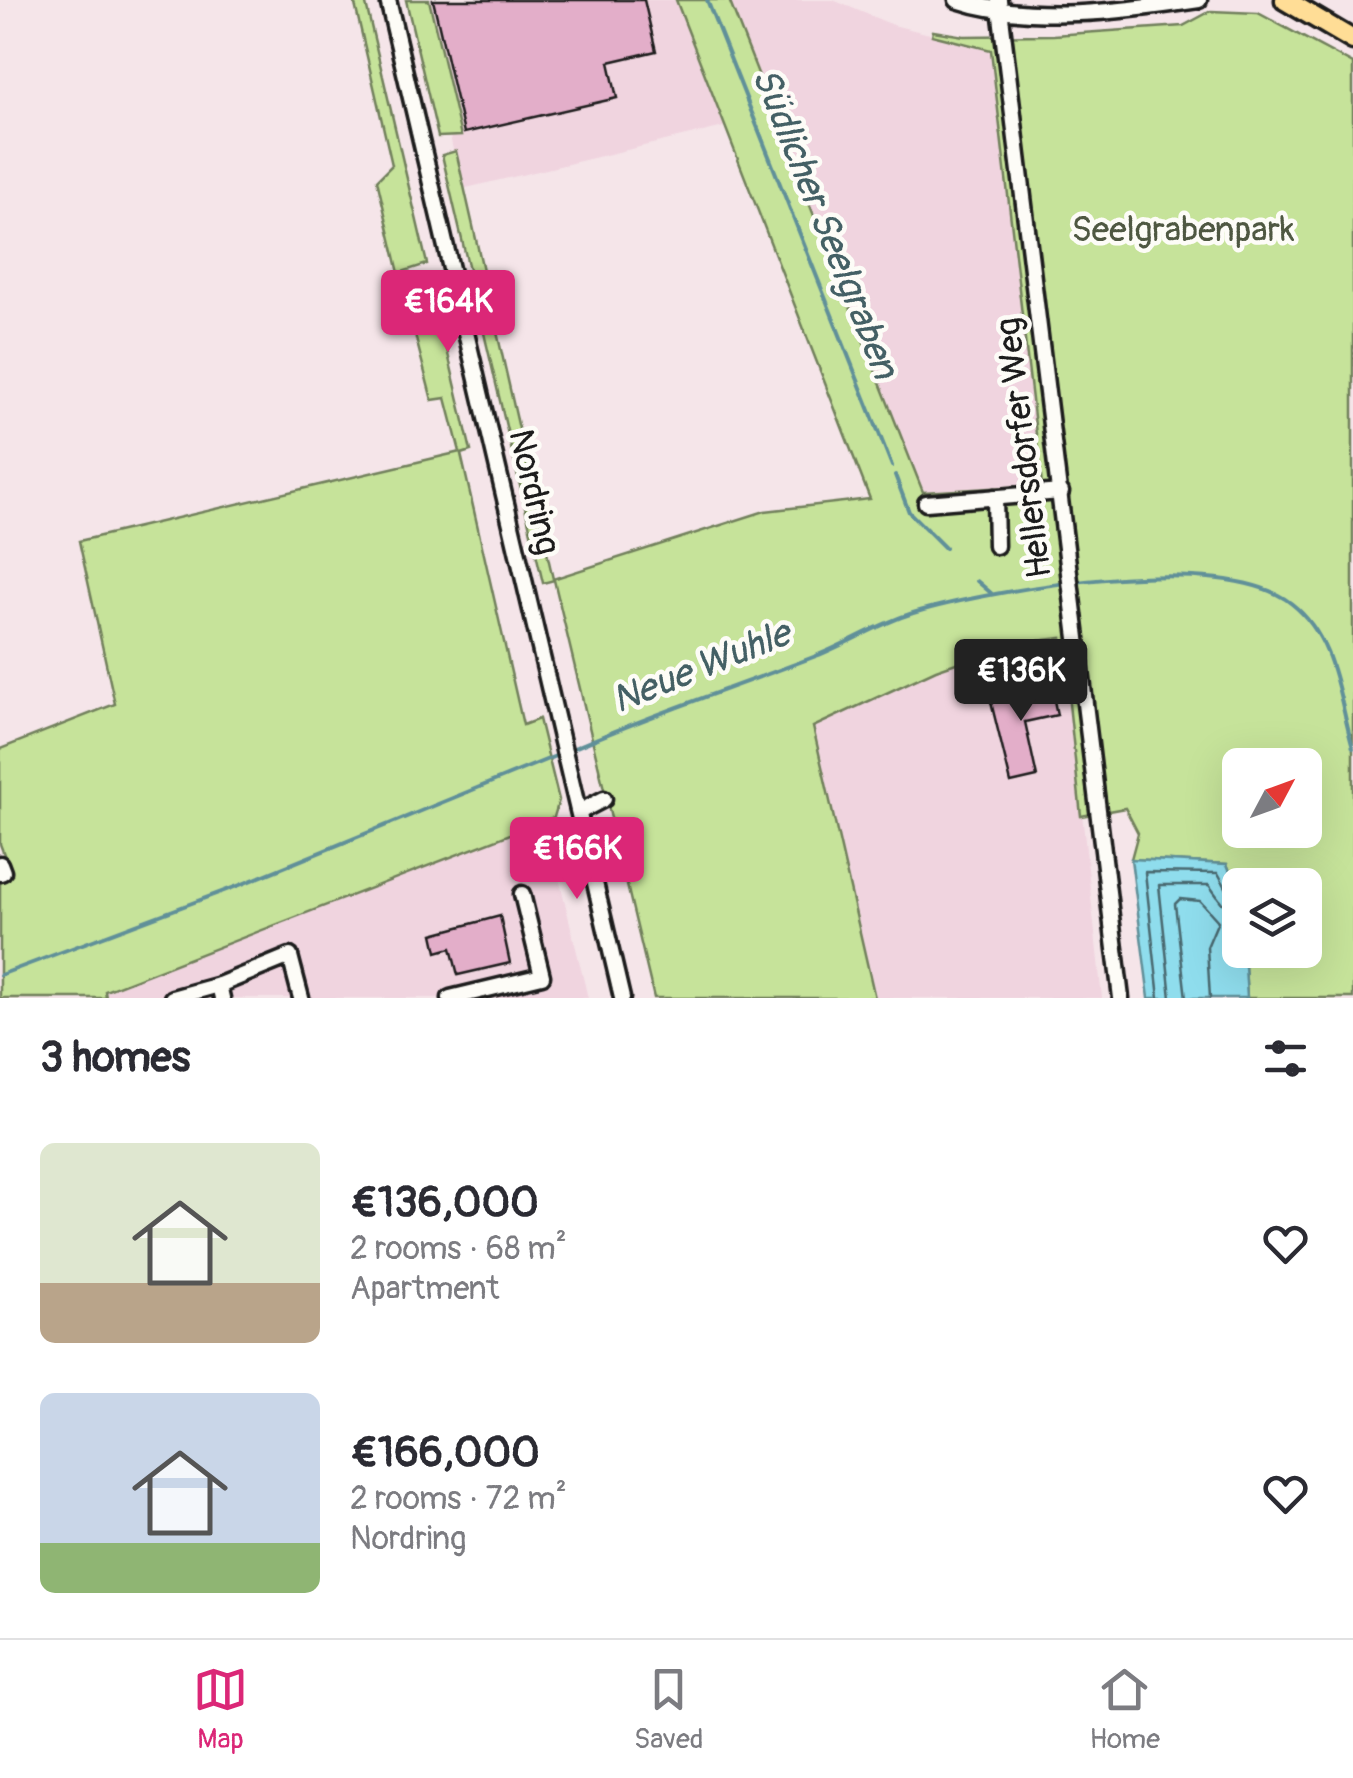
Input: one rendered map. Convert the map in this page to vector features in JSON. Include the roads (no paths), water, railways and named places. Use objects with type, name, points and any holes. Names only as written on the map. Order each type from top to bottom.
[{"type":"main road","points":[[1284,0],[1353,40]]},
{"type":"street","name":"Nordring","points":[[388,0],[622,998]]},
{"type":"street","points":[[957,0],[1081,11],[1200,0]]},
{"type":"street","name":"Hellersdorfer Weg","points":[[1000,5],[1121,998]]},
{"type":"street","points":[[926,503],[1061,492]]},
{"type":"street","points":[[995,498],[996,546]]},
{"type":"street","points":[[577,804],[604,799]]},
{"type":"street","points":[[0,864],[0,873]]},
{"type":"street","points":[[450,998],[542,976],[522,894]]},
{"type":"street","points":[[172,998],[220,991],[290,956],[300,998]]},
{"type":"water","points":[[1131,859],[1227,864],[1229,868],[1222,868],[1222,968],[1245,968],[1247,998],[1149,998]]},
{"type":"waterway","name":"Südlicher Seelgraben","points":[[707,0],[892,466]]},
{"type":"waterway","name":"Südlicher Seelgraben","points":[[895,475],[909,512],[945,548]]},
{"type":"waterway","name":"Neue Wuhle","points":[[567,751],[816,656],[913,613],[1051,585],[1164,576],[1216,579],[1260,588],[1292,604],[1307,618],[1327,651],[1353,748]]},
{"type":"waterway","points":[[977,581],[991,593]]},
{"type":"waterway","name":"Neue Wuhle","points":[[0,975],[240,885],[558,755]]},
{"type":"park label","name":"Seelgrabenpark","points":[[1183,230]]}]
